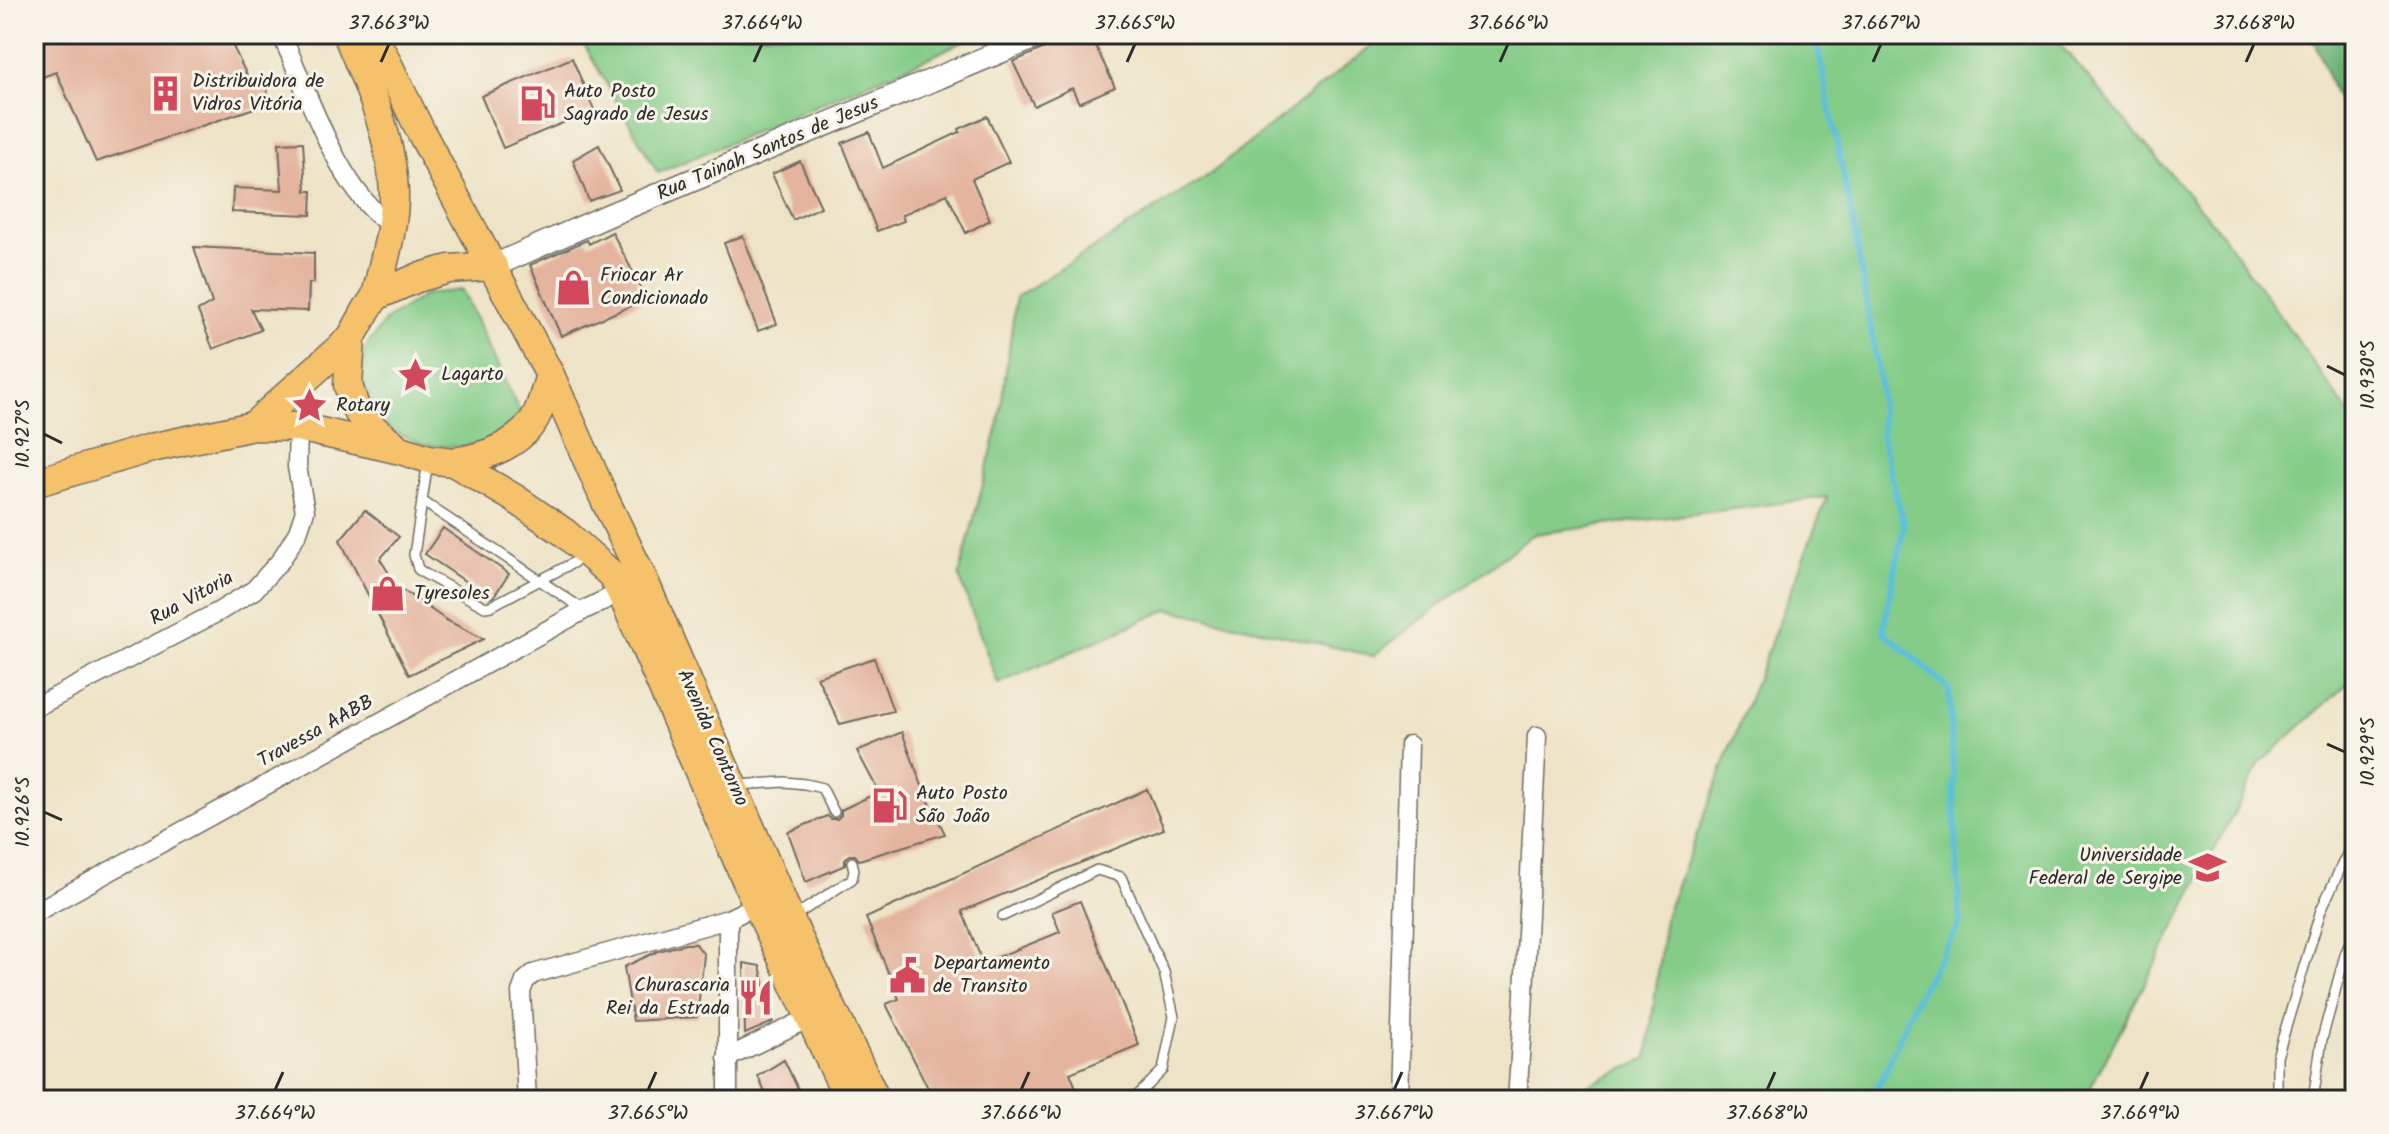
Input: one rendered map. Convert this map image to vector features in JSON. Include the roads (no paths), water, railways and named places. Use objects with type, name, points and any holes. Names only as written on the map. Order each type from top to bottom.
[{"type":"main road","points":[[253,426],[351,338],[376,296],[395,194],[389,150],[370,87],[347,34]]},
{"type":"main road","points":[[373,34],[422,134],[550,375],[538,412],[528,428],[497,450],[473,460],[441,461]]},
{"type":"main road","points":[[376,296],[417,278],[449,269],[493,266]]},
{"type":"main road","points":[[351,338],[348,385],[355,407],[365,422],[401,450]]},
{"type":"main road","name":"Avenida Contorno","points":[[550,375],[644,581],[790,918],[876,1100]]},
{"type":"main road","points":[[34,483],[151,448],[253,426],[298,427],[441,461],[524,505],[565,533],[616,584]]},
{"type":"main road","name":"Avenida Contorno","points":[[616,584],[757,905],[849,1100]]},
{"type":"street","points":[[281,34],[310,104],[348,180],[365,204],[391,225]]},
{"type":"street","name":"Rua Tainah Santos de Jesus","points":[[493,266],[1043,34]]},
{"type":"street","name":"Rua Vitoria","points":[[34,708],[254,590],[281,560],[298,532],[305,511],[297,467],[298,427]]},
{"type":"street","name":"Travessa AABB","points":[[34,913],[584,610],[616,584]]},
{"type":"street","points":[[1517,1100],[1537,736]]},
{"type":"street","points":[[1399,1100],[1409,745]]},
{"type":"street","points":[[527,1100],[521,992],[525,981],[533,974],[728,919],[757,905]]},
{"type":"street","points":[[728,919],[728,1100]]},
{"type":"street","points":[[727,1058],[811,1017]]},
{"type":"lane","points":[[441,461],[422,501],[414,555],[418,569],[425,574],[485,607],[589,555]]},
{"type":"lane","points":[[422,501],[584,610]]},
{"type":"lane","points":[[733,785],[785,782],[822,788],[834,812]]},
{"type":"lane","points":[[2277,1100],[2277,1057],[2307,954],[2321,910],[2355,837]]},
{"type":"lane","points":[[790,918],[852,879],[852,862]]},
{"type":"lane","points":[[1003,916],[1097,870],[1121,877],[1164,972],[1174,1017],[1163,1070],[1133,1100]]},
{"type":"lane","points":[[2313,1100],[2322,1039],[2355,930]]},
{"type":"waterway","points":[[1815,34],[1854,228],[1880,383],[1882,439],[1904,525],[1883,631],[1949,689],[1960,924],[1916,998],[1871,1100]]},
{"type":"place","name":"Distribuidora de Vidros Vitória","points":[[166,93]]},
{"type":"place","name":"Auto Posto Sagrado de Jesus","points":[[538,103]]},
{"type":"place","name":"Friocar Ar Condicionado","points":[[574,288]]},
{"type":"place","name":"Lagarto","points":[[415,375]]},
{"type":"place","name":"Rotary","points":[[310,406]]},
{"type":"place","name":"Tyresoles","points":[[388,594]]},
{"type":"place","name":"Auto Posto São João","points":[[890,806]]},
{"type":"place","name":"Universidade Federal de Sergipe","points":[[2208,868]]},
{"type":"place","name":"Departamento de Transito","points":[[907,976]]},
{"type":"place","name":"Churascaria Rei da Estrada","points":[[756,998]]}]
